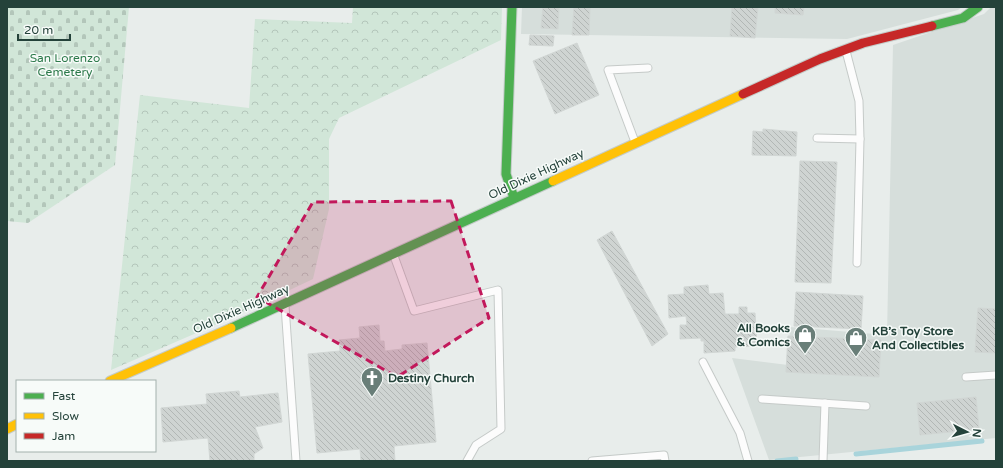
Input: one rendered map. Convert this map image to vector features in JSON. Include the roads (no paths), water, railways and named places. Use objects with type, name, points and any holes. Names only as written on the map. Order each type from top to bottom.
[{"type":"street","points":[[512,7],[506,174],[514,198]]},
{"type":"street","name":"Old Dixie Highway","points":[[112,380],[285,303],[635,142],[820,59],[863,43],[963,18],[978,7]]},
{"type":"street","points":[[7,429],[16,424]]},
{"type":"lane","points":[[846,49],[859,101],[860,139],[857,263]]},
{"type":"lane","points":[[635,142],[608,70],[648,68]]},
{"type":"lane","points":[[817,138],[860,139]]},
{"type":"lane","points":[[393,254],[414,311],[498,290],[501,429],[476,445],[467,461]]},
{"type":"lane","points":[[285,303],[296,461]]},
{"type":"lane","points":[[704,362],[740,433],[748,461]]},
{"type":"lane","points":[[966,377],[996,375]]},
{"type":"lane","points":[[762,399],[866,406]]},
{"type":"lane","points":[[823,461],[825,403]]},
{"type":"lane","points":[[592,461],[665,458]]},
{"type":"waterway","points":[[856,454],[982,441]]},
{"type":"waterway","points":[[777,461],[796,459]]},
{"type":"place","name":"All Books & Comics","points":[[805,354]]},
{"type":"place","name":"KB’s Toy Store And Collectibles","points":[[856,358]]},
{"type":"place","name":"Destiny Church","points":[[372,398]]},
{"type":"park label","name":"San Lorenzo Cemetery","points":[[65,65]]}]
